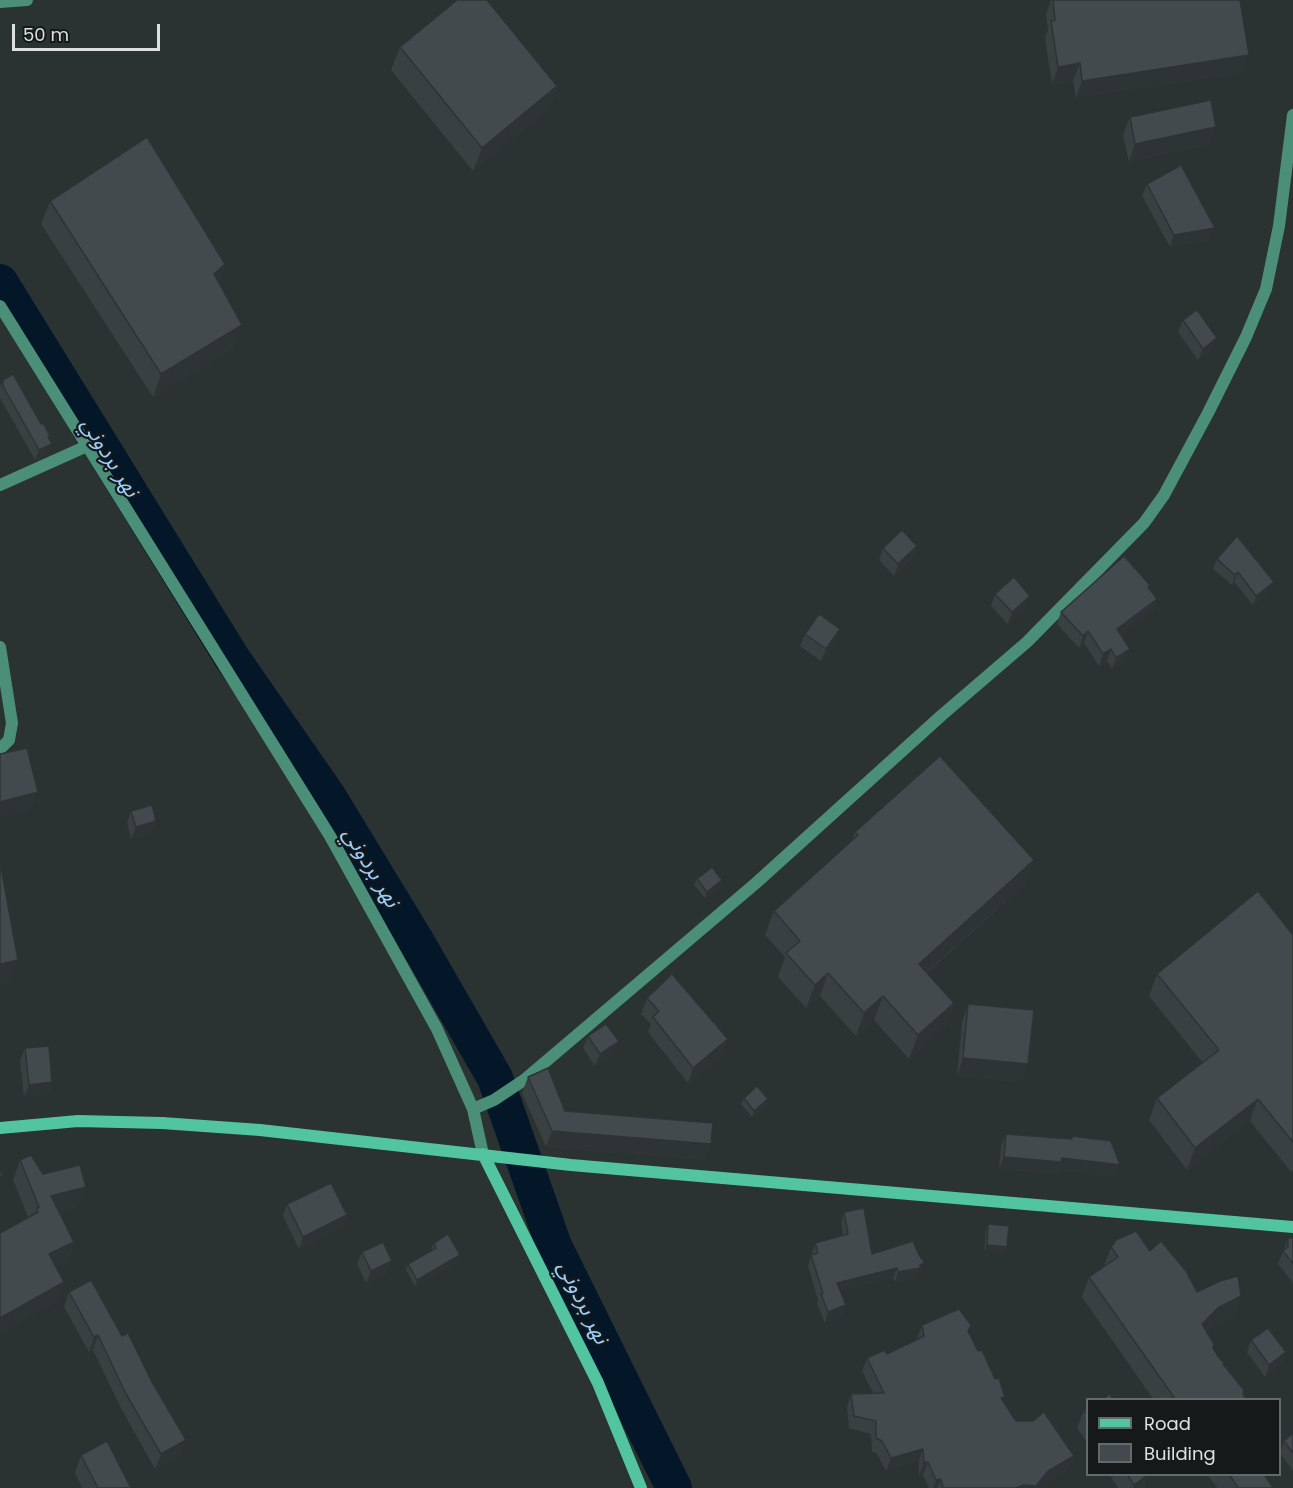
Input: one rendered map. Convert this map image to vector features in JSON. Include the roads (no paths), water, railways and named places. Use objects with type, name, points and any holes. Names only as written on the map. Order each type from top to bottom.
[{"type":"main road","points":[[0,1128],[78,1121],[162,1123],[260,1130],[571,1165],[1293,1227]]},
{"type":"main road","points":[[483,1154],[598,1383],[641,1488]]},
{"type":"street","points":[[0,2],[27,0]]},
{"type":"street","points":[[473,1109],[495,1100],[524,1080],[756,883],[942,715],[1027,642],[1144,523],[1164,495],[1208,413],[1246,337],[1266,289],[1279,226],[1293,115]]},
{"type":"street","points":[[0,306],[330,836],[437,1029],[473,1109],[483,1154]]},
{"type":"street","points":[[0,485],[87,446]]},
{"type":"street","points":[[0,647],[12,723],[9,740],[0,749]]},
{"type":"waterway","name":"نهر بردوني","points":[[0,282],[232,658],[328,796],[415,939],[495,1078],[554,1246],[674,1488]]}]
